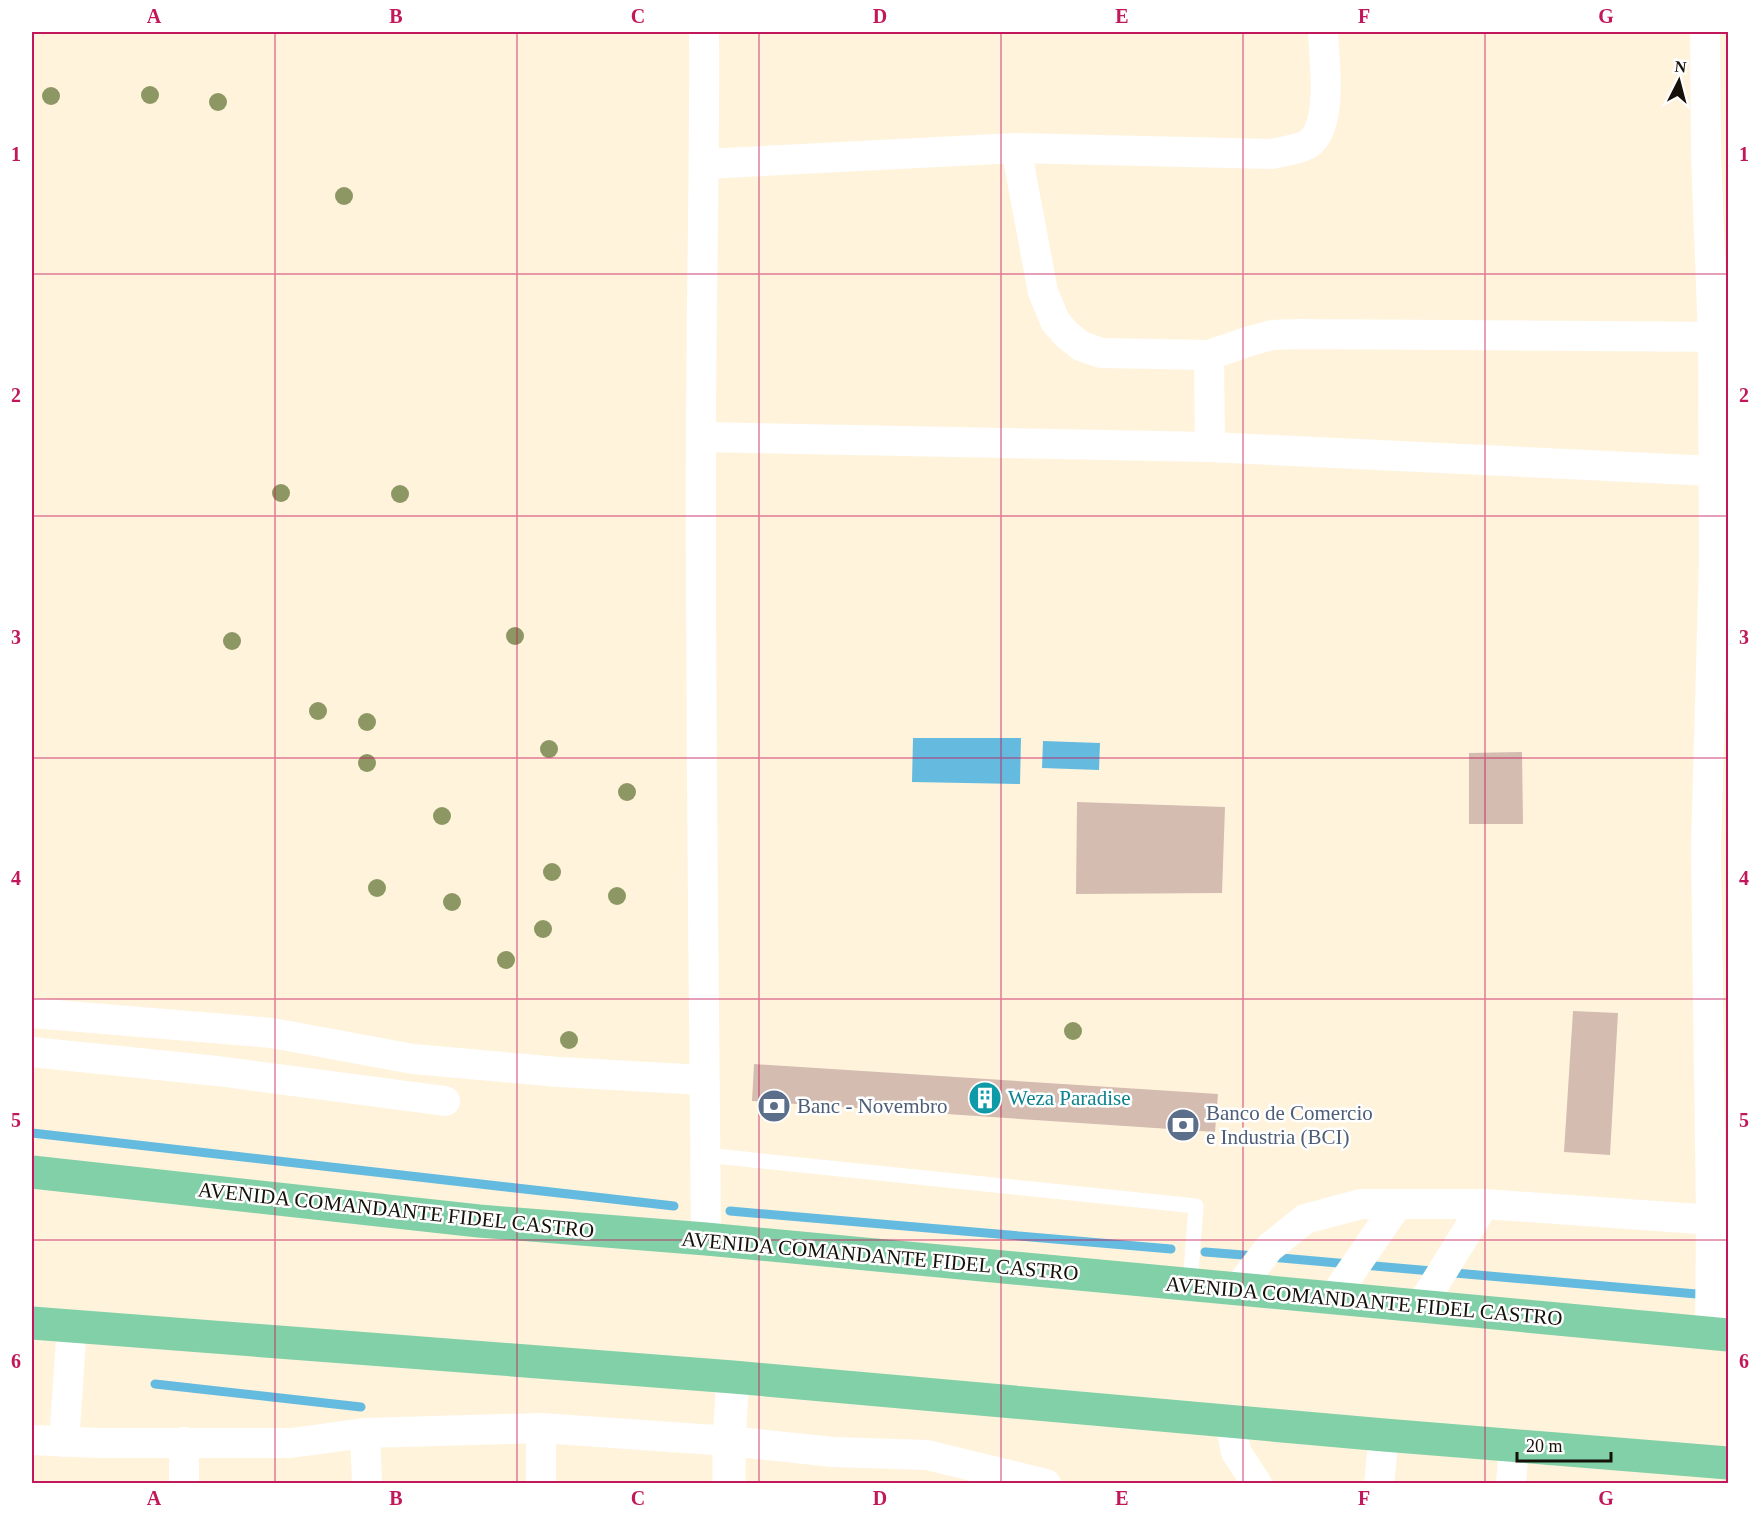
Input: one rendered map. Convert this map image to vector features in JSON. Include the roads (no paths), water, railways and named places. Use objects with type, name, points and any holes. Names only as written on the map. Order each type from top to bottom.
[{"type":"highway","name":"AVENIDA COMANDANTE FIDEL CASTRO","points":[[32,1172],[479,1221],[706,1239],[1719,1334]]},
{"type":"highway","points":[[32,1323],[733,1377],[1230,1422],[1728,1463]]},
{"type":"street","points":[[704,32],[701,777],[706,1239]]},
{"type":"street","points":[[705,164],[1016,148],[1272,154],[1308,144],[1319,132],[1325,111],[1323,32]]},
{"type":"street","points":[[1705,32],[1717,154],[1721,337],[1713,471],[1721,561],[1706,848],[1720,1221],[1719,1334]]},
{"type":"street","points":[[1016,148],[1043,292],[1055,321],[1081,346],[1101,353],[1209,355],[1250,340],[1272,335],[1296,334],[1721,337]]},
{"type":"street","points":[[1209,355],[1210,447]]},
{"type":"street","points":[[701,437],[1210,447],[1713,471]]},
{"type":"street","points":[[32,1013],[272,1033],[412,1059],[559,1072],[704,1080]]},
{"type":"street","points":[[32,1052],[217,1071],[445,1101]]},
{"type":"street","points":[[1238,1289],[1269,1248],[1305,1219],[1361,1204],[1484,1204],[1720,1221]]},
{"type":"street","points":[[1333,1298],[1397,1204]]},
{"type":"street","points":[[1420,1306],[1484,1204]]},
{"type":"street","points":[[64,1442],[72,1326]]},
{"type":"street","points":[[729,1484],[733,1377]]},
{"type":"street","points":[[1230,1422],[1236,1452],[1257,1484]]},
{"type":"street","points":[[32,1440],[99,1443],[291,1443],[365,1433],[541,1428],[729,1441],[833,1452],[927,1455],[1046,1484]]},
{"type":"street","points":[[541,1428],[541,1484]]},
{"type":"street","points":[[365,1433],[367,1484]]},
{"type":"street","points":[[1379,1484],[1384,1435]]},
{"type":"street","points":[[184,1442],[184,1484]]},
{"type":"street","points":[[1510,1484],[1514,1446]]},
{"type":"lane","points":[[705,1155],[1196,1206],[1190,1285]]},
{"type":"water","points":[[913,738],[1021,738],[1020,784],[912,782]]},
{"type":"water","points":[[1043,741],[1100,743],[1099,770],[1042,768]]},
{"type":"waterway","points":[[32,1133],[674,1206]]},
{"type":"waterway","points":[[730,1211],[1171,1249]]},
{"type":"waterway","points":[[1205,1252],[1256,1256]]},
{"type":"waterway","points":[[1270,1257],[1349,1264]]},
{"type":"waterway","points":[[1363,1265],[1708,1295]]},
{"type":"waterway","points":[[155,1384],[361,1407]]},
{"type":"place","name":"Weza Paradise","points":[[985,1098]]},
{"type":"place","name":"Banc - Novembro","points":[[774,1106]]},
{"type":"place","name":"Banco de Comercio e Industria (BCI)","points":[[1183,1125]]}]
